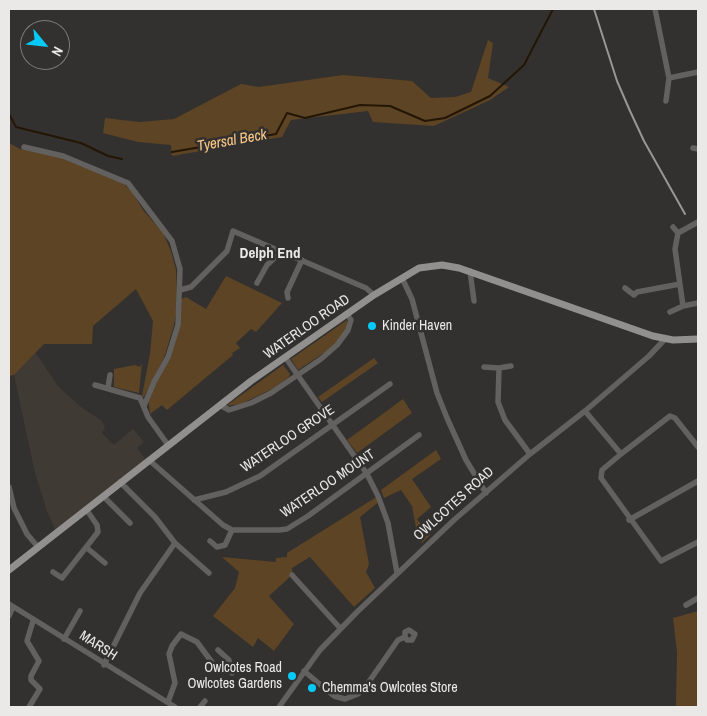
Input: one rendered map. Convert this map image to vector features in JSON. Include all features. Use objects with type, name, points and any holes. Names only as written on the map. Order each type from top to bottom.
[{"type":"main road","name":"WATERLOO ROAD","points":[[9,570],[120,482],[285,357],[374,295],[419,268],[449,266],[665,339],[698,339]]},
{"type":"street","points":[[655,9],[669,78],[666,101]]},
{"type":"street","points":[[669,78],[698,72]]},
{"type":"street","points":[[24,147],[63,156],[128,183],[172,241],[180,269],[176,331],[168,357],[154,382],[144,406]]},
{"type":"street","points":[[678,233],[698,222]]},
{"type":"street","points":[[673,227],[678,233]]},
{"type":"street","points":[[180,290],[191,287],[227,251],[233,231],[366,288],[374,295]]},
{"type":"street","points":[[678,233],[675,249],[683,306]]},
{"type":"street","points":[[257,283],[267,265],[282,251]]},
{"type":"street","points":[[288,298],[287,292],[302,260]]},
{"type":"street","points":[[470,272],[474,301]]},
{"type":"street","points":[[402,278],[412,298],[437,393],[466,460],[486,492]]},
{"type":"street","points":[[625,288],[634,295],[636,292],[680,284]]},
{"type":"street","points":[[670,312],[683,306],[698,303]]},
{"type":"street","points":[[220,405],[229,410],[244,406],[271,393],[321,359],[337,345],[350,326],[347,314]]},
{"type":"street","name":"OWLCOTES ROAD","points":[[279,707],[304,671],[340,628],[397,573],[486,492],[530,454],[585,411],[649,356],[665,339]]},
{"type":"street","points":[[285,357],[331,426],[367,474],[388,523],[397,573]]},
{"type":"street","points":[[484,367],[499,368],[511,366]]},
{"type":"street","points":[[499,368],[498,402],[505,420],[530,454]]},
{"type":"street","points":[[108,388],[110,375]]},
{"type":"street","name":"WATERLOO GROVE","points":[[194,500],[226,492],[260,476],[390,384]]},
{"type":"street","points":[[95,386],[136,396],[168,445]]},
{"type":"street","points":[[585,411],[621,454]]},
{"type":"street","points":[[698,447],[677,420],[670,416],[602,470],[601,478],[629,520],[661,561],[698,542]]},
{"type":"street","name":"WATERLOO MOUNT","points":[[150,460],[213,518],[232,530],[260,532],[287,529],[367,474],[419,435]]},
{"type":"street","points":[[629,520],[698,481]]},
{"type":"street","points":[[120,482],[159,522],[175,543],[209,573]]},
{"type":"street","points":[[9,487],[14,508],[26,534],[38,547]]},
{"type":"street","points":[[103,496],[130,523]]},
{"type":"street","points":[[53,572],[62,578],[98,532],[97,525],[86,509]]},
{"type":"street","points":[[210,541],[217,548],[226,545],[232,530]]},
{"type":"street","points":[[104,665],[140,593],[175,543]]},
{"type":"street","points":[[87,548],[105,563]]},
{"type":"street","points":[[292,575],[340,628]]},
{"type":"street","points":[[686,605],[698,598]]},
{"type":"street","points":[[9,616],[11,606]]},
{"type":"street","name":"MARSH","points":[[11,606],[175,707]]},
{"type":"street","points":[[64,638],[80,611]]},
{"type":"street","points":[[29,707],[40,689],[31,680],[31,676],[39,661],[24,642],[33,621]]},
{"type":"street","points":[[168,702],[176,683],[169,654],[172,646],[181,634],[197,642],[214,665],[231,664]]},
{"type":"street","points":[[304,671],[334,696],[345,699],[358,694],[366,686],[398,640],[405,637]]},
{"type":"street","points":[[218,650],[227,656],[231,664],[232,673]]},
{"type":"street","points":[[200,707],[205,701]]},
{"type":"shaded area","points":[[488,40],[493,43],[488,78],[509,87],[490,100],[434,126],[373,122],[368,111],[291,120],[282,137],[172,156],[171,145],[138,142],[103,133],[105,118],[140,122],[174,119],[241,84],[259,87],[343,75],[412,81],[431,98],[455,97],[471,92]]},
{"type":"shaded area","points":[[9,143],[20,149],[54,155],[122,182],[132,192],[143,210],[163,233],[171,251],[176,270],[177,307],[174,325],[164,358],[144,397],[142,396],[150,354],[153,321],[136,289],[93,326],[92,344],[44,344],[14,375],[9,376]]},
{"type":"shaded area","points":[[226,276],[282,303],[256,332],[251,329],[236,343],[240,348],[232,353],[233,355],[167,410],[162,405],[150,414],[148,397],[168,357],[178,325],[179,300],[186,297],[206,309]]},
{"type":"shaded area","points":[[347,320],[347,328],[331,348],[298,370],[291,359]]},
{"type":"shaded area","points":[[35,352],[58,386],[81,407],[102,421],[105,427],[102,433],[114,445],[133,429],[144,442],[137,448],[147,461],[56,532],[35,473],[14,375]]},
{"type":"shaded area","points":[[374,358],[378,363],[322,402],[318,397]]},
{"type":"shaded area","points":[[142,363],[139,393],[114,387],[114,369],[135,365],[140,367]]},
{"type":"shaded area","points":[[283,365],[290,374],[289,377],[276,387],[241,404],[226,406]]},
{"type":"shaded area","points":[[403,399],[412,413],[357,453],[347,440]]},
{"type":"shaded area","points":[[436,450],[441,459],[412,479],[431,507],[417,519],[430,535],[422,543],[417,533],[412,506],[401,490],[384,498],[381,490]]},
{"type":"shaded area","points":[[378,496],[380,501],[360,517],[369,564],[366,572],[375,588],[354,607],[310,557],[292,568],[292,575],[269,596],[294,624],[274,651],[258,638],[253,647],[213,616],[235,588],[239,572],[222,557],[276,562],[276,558],[287,557],[287,553]]},
{"type":"shaded area","points":[[698,611],[698,707],[676,707],[677,652],[673,618]]},
{"type":"waterway","name":"Tyersal Beck","points":[[172,152],[276,134],[287,113],[305,118],[360,105],[390,106],[425,121],[445,118],[490,96],[524,65],[553,9]]},
{"type":"waterway","name":"Tyersal Beck","points":[[9,114],[16,127],[81,143],[108,156],[122,159]]},
{"type":"railway","points":[[594,9],[617,81],[630,111],[644,141],[685,214]]},
{"type":"place","name":"Kinder Haven","points":[[372,326]]},
{"type":"place","name":"Owlcotes Road Owlcotes Gardens","points":[[292,676]]},
{"type":"place","name":"Chemma's Owlcotes Store","points":[[312,688]]},
{"type":"district","name":"Delph End","points":[[270,254]]}]
